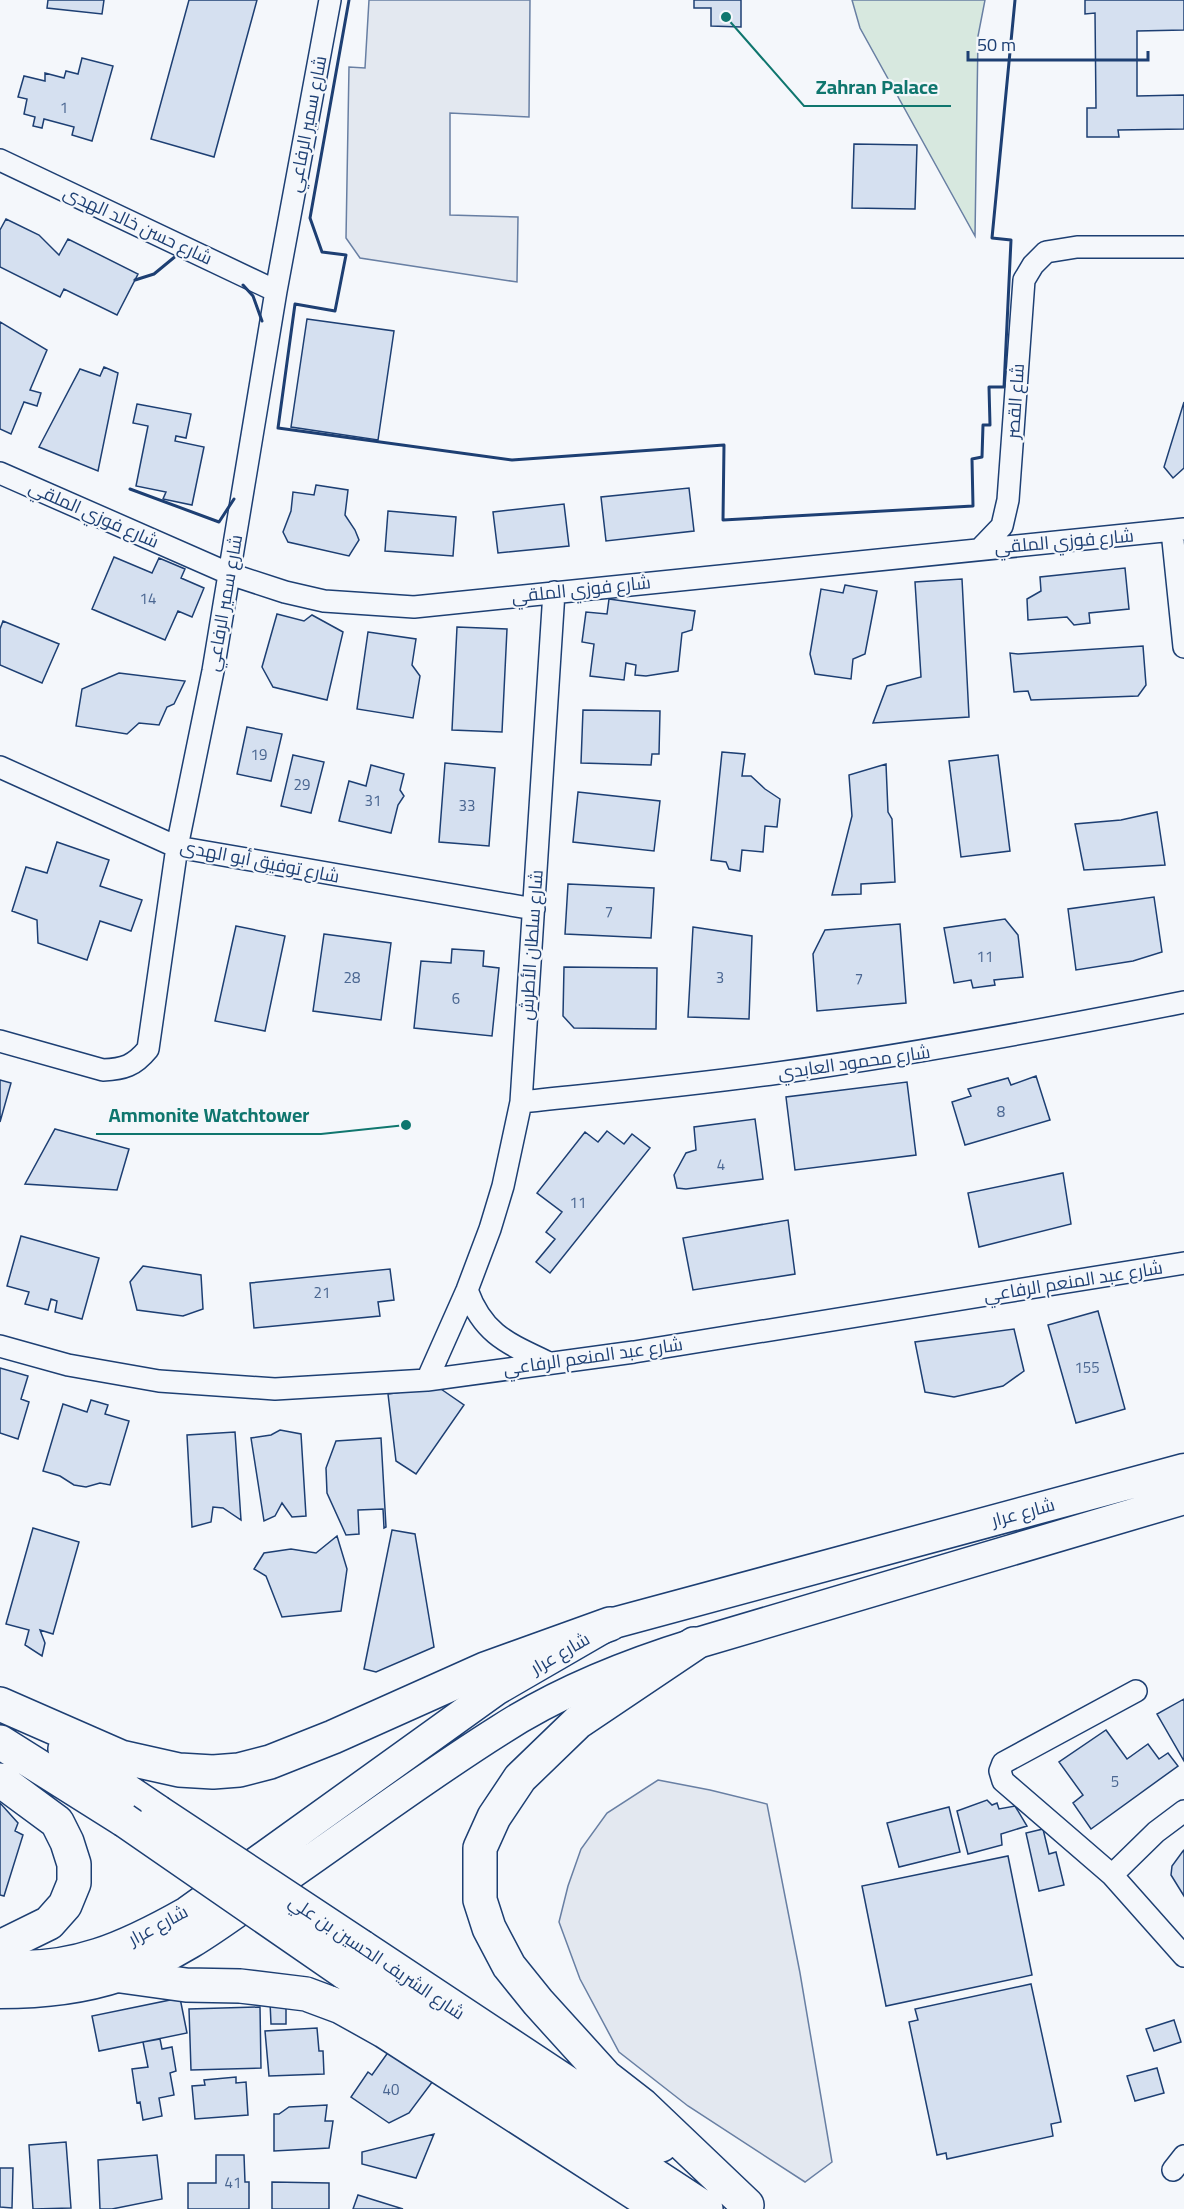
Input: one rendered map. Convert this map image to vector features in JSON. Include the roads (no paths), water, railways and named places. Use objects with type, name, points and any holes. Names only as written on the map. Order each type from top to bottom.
[{"type":"main road","name":"شارع عرار","points":[[0,1965],[23,1968],[77,1961],[140,1938],[187,1912],[496,1690],[609,1624],[1184,1469]]},
{"type":"main road","name":"شارع عرار","points":[[0,1993],[39,1993],[71,1989],[121,1976],[157,1962],[216,1927],[501,1729],[598,1677],[635,1662],[694,1644],[1184,1499]]},
{"type":"main road","points":[[0,1705],[121,1757],[179,1770],[213,1772],[239,1770],[270,1762],[333,1737],[485,1669],[609,1624]]},
{"type":"main road","points":[[694,1644],[578,1722],[520,1778],[494,1817],[480,1848],[480,1900],[489,1928],[509,1966],[538,2002],[606,2077],[642,2105],[751,2207]]},
{"type":"main road","name":"شارع الشريف الحسين بن علي","points":[[0,1705],[158,1812],[353,1960],[706,2209]]},
{"type":"main road","name":"شارع الشريف الحسين بن علي","points":[[0,1742],[353,1960],[640,2131],[751,2207]]},
{"type":"main road","points":[[0,1780],[57,1822],[74,1864],[74,1883],[65,1905],[49,1923],[0,1947]]},
{"type":"main road","points":[[121,1976],[186,1985],[240,1986],[306,1994],[341,2007],[384,2031],[660,2209]]},
{"type":"street","name":"شارع سمير الرفاعي","points":[[0,1041],[103,1070],[120,1069],[138,1061],[147,1049],[177,847],[213,670],[276,291],[330,0]]},
{"type":"street","name":"شارع حسن خالد الهدى","points":[[0,160],[276,291]]},
{"type":"street","name":"شاع القصر","points":[[980,549],[1002,526],[1008,500],[1024,279],[1033,265],[1046,252],[1077,247],[1184,247]]},
{"type":"street","name":"شارع فوزي الملقي","points":[[0,473],[230,574],[285,592],[324,601],[414,607],[1178,530]]},
{"type":"street","points":[[1178,530],[1184,647]]},
{"type":"street","name":"شارع سلطان الأطرش","points":[[427,1380],[467,1290],[490,1229],[521,1102],[554,592]]},
{"type":"street","name":"شارع توفيق أبو الهدى","points":[[0,767],[177,847],[534,909]]},
{"type":"street","name":"شارع محمود العابدي","points":[[521,1102],[777,1073],[939,1049],[1184,1002]]},
{"type":"street","name":"شارع عبد المنعم الرفاعي","points":[[0,1346],[68,1365],[159,1381],[275,1389],[427,1380],[634,1352],[1184,1263]]},
{"type":"street","points":[[467,1290],[474,1310],[485,1326],[507,1342],[547,1362]]},
{"type":"street","points":[[1136,1691],[1003,1763],[1000,1772],[1004,1780],[1112,1875],[1184,1956]]},
{"type":"street","points":[[1112,1875],[1156,1832],[1184,1810]]},
{"type":"place","name":"Zahran Palace","points":[[726,17]]},
{"type":"place","name":"Ammonite Watchtower","points":[[406,1125]]}]
